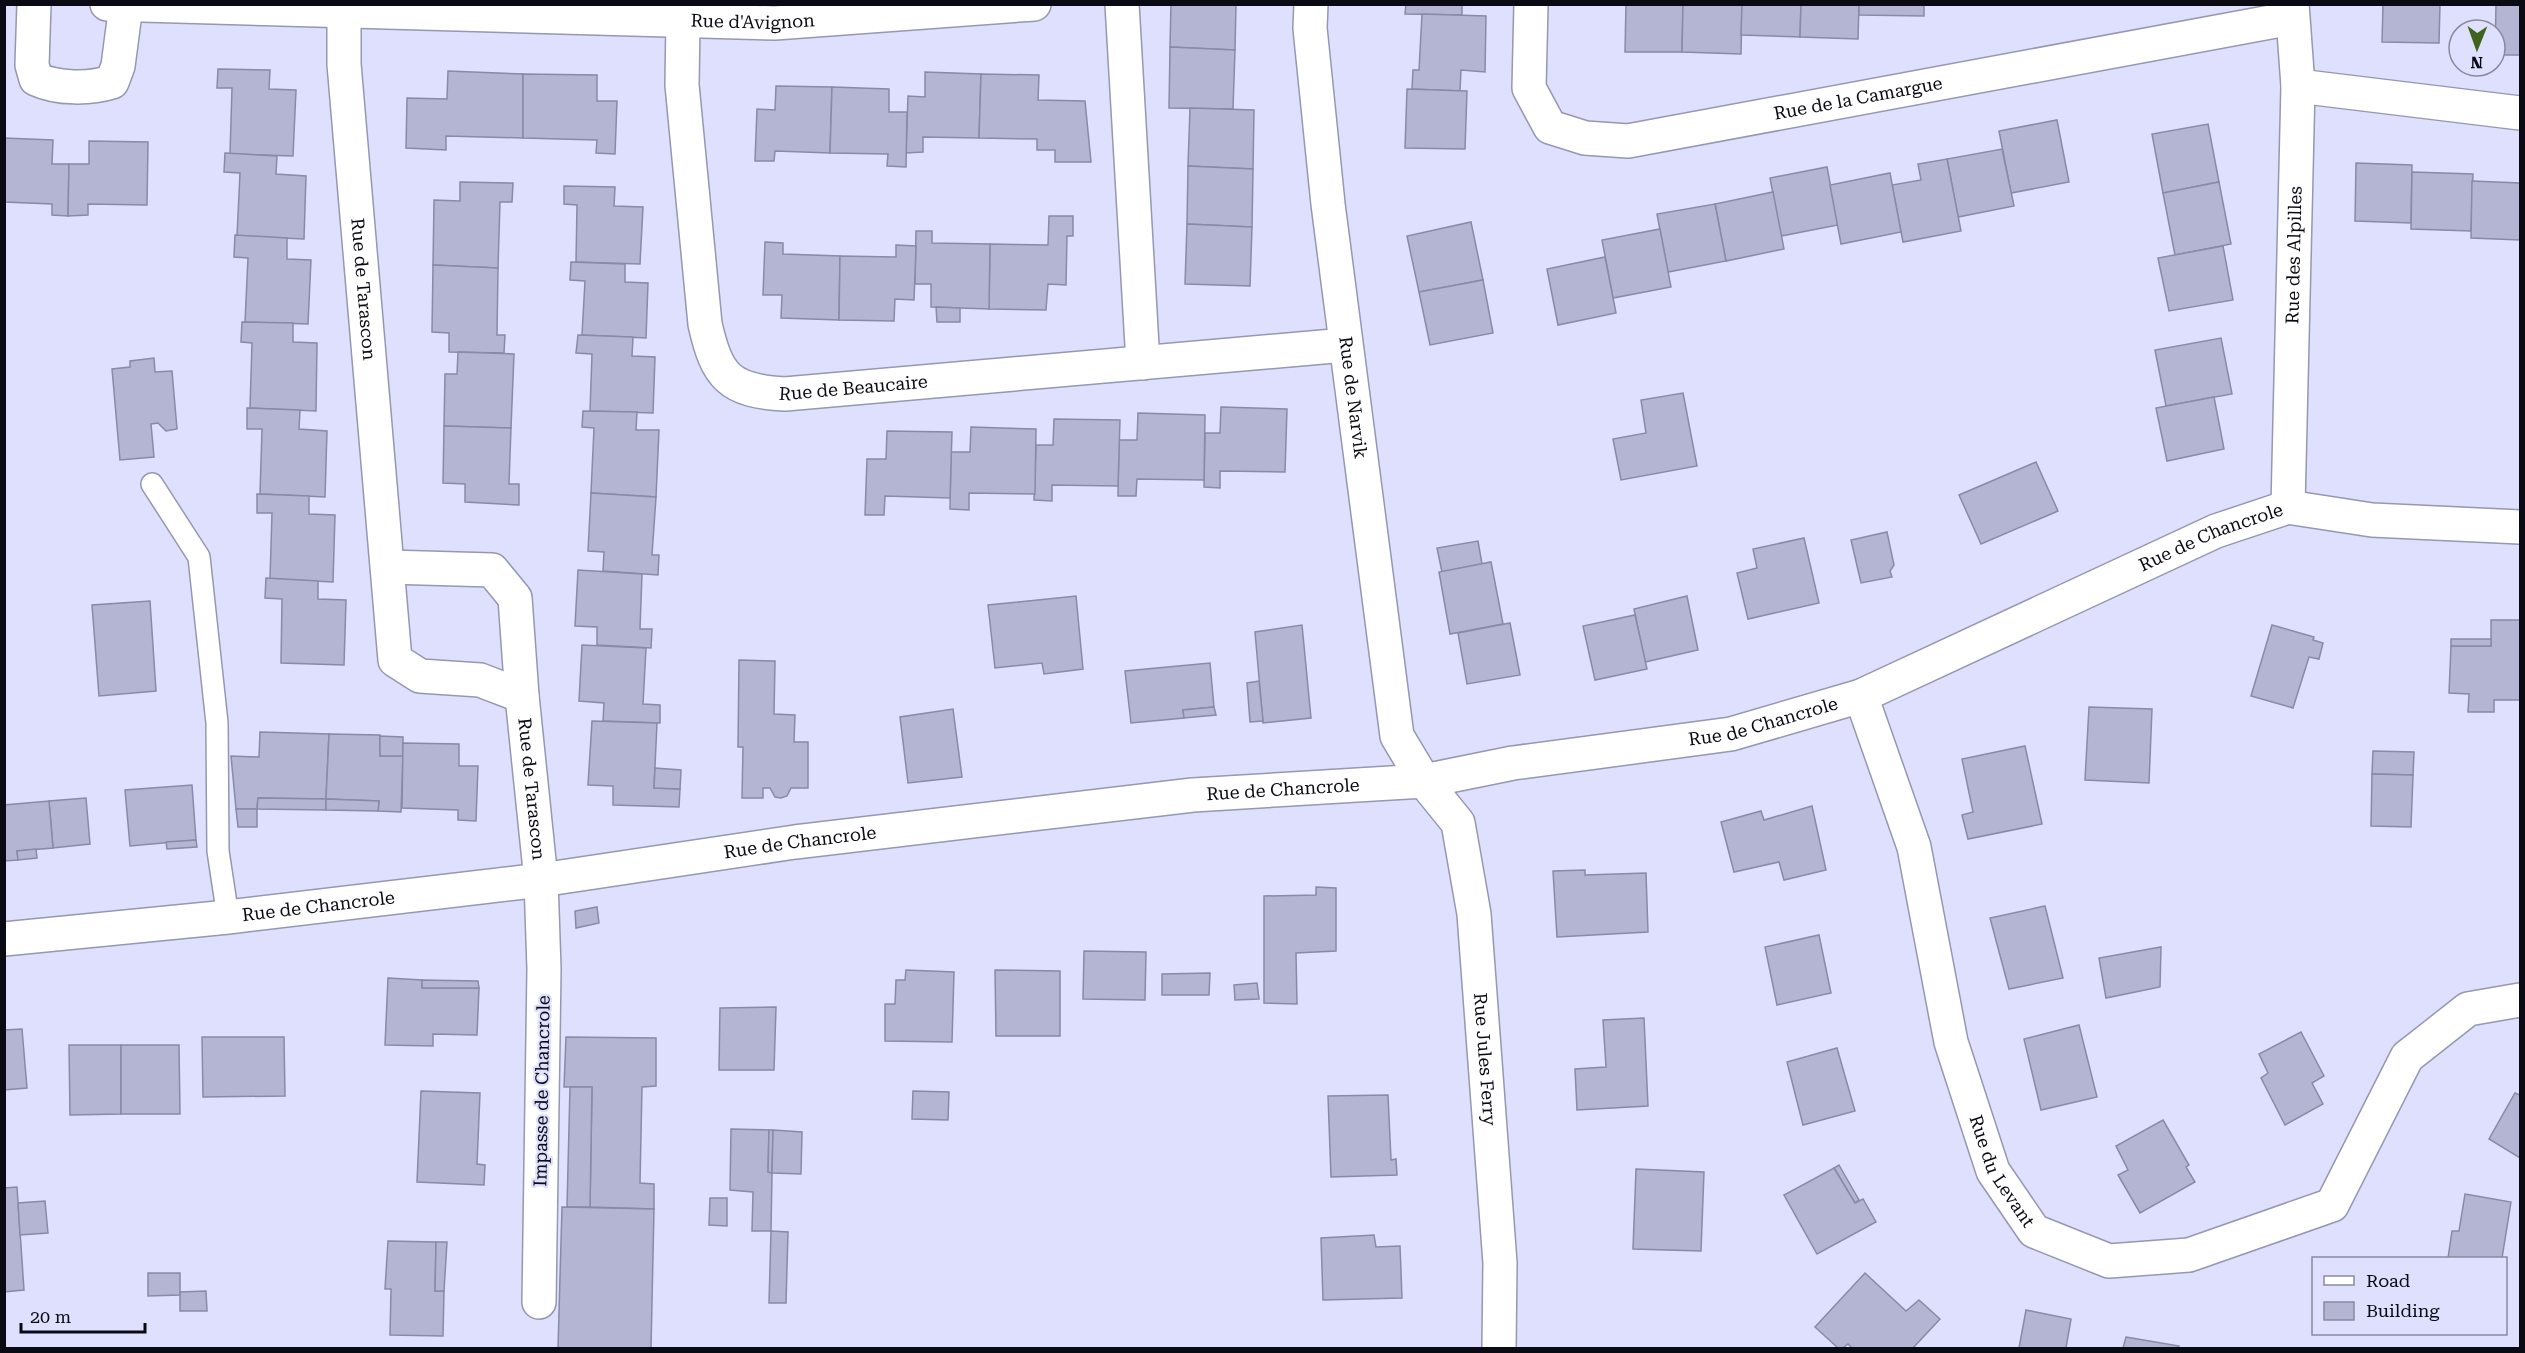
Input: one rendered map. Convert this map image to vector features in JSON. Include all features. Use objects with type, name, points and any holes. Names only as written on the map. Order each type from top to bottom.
[{"type":"street","points":[[34,4],[32,65],[36,79],[49,85],[97,86],[112,82],[118,66],[126,5]]},
{"type":"street","name":"Rue d'Avignon","points":[[107,4],[344,11],[488,10],[683,21],[775,23],[1024,5]]},
{"type":"street","points":[[1122,4],[1143,363]]},
{"type":"street","name":"Rue de Narvik","points":[[1311,4],[1310,28],[1326,192],[1397,736],[1425,781]]},
{"type":"street","name":"Rue de la Camargue","points":[[1531,4],[1530,88],[1550,127],[1585,138],[1628,141],[2292,11]]},
{"type":"street","name":"Rue de Tarascon","points":[[344,11],[344,64],[396,660],[420,676],[480,680],[522,696]]},
{"type":"street","name":"Rue des Alpilles","points":[[2288,507],[2298,87],[2292,11]]},
{"type":"street","name":"Rue de Beaucaire","points":[[683,21],[682,85],[705,324],[712,356],[722,372],[737,384],[759,392],[785,394],[1345,345]]},
{"type":"street","points":[[2298,87],[2520,113]]},
{"type":"street","name":"Rue de Chancrole","points":[[4,939],[228,917],[541,880],[795,842],[1193,795],[1425,781],[1513,763],[1731,734],[1861,696],[2216,531],[2288,507],[2372,520],[2520,527]]},
{"type":"street","name":"Rue de Tarascon","points":[[388,567],[492,570],[515,598],[522,696],[541,880]]},
{"type":"street","name":"Rue du Levant","points":[[1861,696],[1914,847],[1951,1042],[1992,1171],[2034,1231],[2109,1261],[2189,1255],[2332,1205],[2407,1057],[2468,1009],[2520,1000]]},
{"type":"street","name":"Rue Jules Ferry","points":[[1425,781],[1458,823],[1474,914],[1500,1263],[1499,1348]]},
{"type":"street","name":"Impasse de Chancrole","points":[[539,1302],[544,969],[541,880]]},
{"type":"lane","points":[[152,484],[199,557],[217,723],[218,851],[228,917]]},
{"type":"building","points":[[1171,4],[1236,4],[1235,50],[1170,47]]},
{"type":"building","points":[[1406,4],[1462,4],[1462,15],[1405,14]]},
{"type":"building","points":[[1626,4],[1683,4],[1682,52],[1625,52]]},
{"type":"building","points":[[1683,4],[1742,4],[1741,54],[1682,52]]},
{"type":"building","points":[[1742,4],[1801,4],[1800,37],[1741,35]]},
{"type":"building","points":[[1801,4],[1859,4],[1858,39],[1800,37]]},
{"type":"building","points":[[1859,4],[1924,4],[1924,16],[1859,15]]},
{"type":"building","points":[[2383,4],[2440,4],[2439,43],[2382,42]]},
{"type":"building","points":[[2496,4],[2520,4],[2520,55],[2507,55],[2507,18],[2496,18]]},
{"type":"building","points":[[1422,14],[1486,16],[1485,72],[1461,70],[1460,91],[1412,89],[1413,70],[1419,70]]},
{"type":"building","points":[[1170,47],[1235,50],[1233,109],[1169,108]]},
{"type":"building","points":[[218,69],[270,70],[269,89],[296,90],[293,156],[230,154],[232,88],[217,88]]},
{"type":"building","points":[[448,71],[523,74],[523,138],[446,136],[446,150],[406,148],[407,98],[447,99]]},
{"type":"building","points":[[925,72],[981,74],[979,138],[923,137],[923,152],[906,153],[908,96],[925,97]]},
{"type":"building","points":[[523,74],[597,75],[597,101],[617,101],[615,154],[596,153],[597,140],[523,138]]},
{"type":"building","points":[[981,74],[1039,75],[1038,100],[1085,101],[1091,162],[1055,162],[1055,150],[1037,150],[1037,139],[979,138]]},
{"type":"building","points":[[776,86],[832,87],[830,153],[775,151],[774,161],[755,161],[757,109],[775,110]]},
{"type":"building","points":[[832,87],[889,89],[889,112],[907,112],[906,167],[887,166],[888,154],[830,153]]},
{"type":"building","points":[[1407,89],[1467,91],[1465,149],[1405,148]]},
{"type":"building","points":[[1190,108],[1254,110],[1253,169],[1188,166]]},
{"type":"building","points":[[2057,120],[2069,182],[2011,193],[1999,131]]},
{"type":"building","points":[[2208,124],[2219,182],[2163,193],[2152,134]]},
{"type":"building","points":[[4,138],[53,140],[52,164],[69,164],[68,216],[52,215],[52,204],[4,202]]},
{"type":"building","points":[[89,141],[148,142],[147,205],[88,204],[88,215],[68,216],[69,164],[89,164]]},
{"type":"building","points":[[2002,149],[2014,206],[1958,217],[1947,159]]},
{"type":"building","points":[[225,153],[277,156],[276,174],[306,176],[304,239],[237,236],[240,173],[224,172]]},
{"type":"building","points":[[1947,159],[1961,231],[1903,242],[1892,185],[1921,180],[1918,164]]},
{"type":"building","points":[[2356,163],[2412,165],[2411,223],[2355,221]]},
{"type":"building","points":[[1188,166],[1253,169],[1252,227],[1187,224]]},
{"type":"building","points":[[1827,167],[1838,225],[1781,236],[1770,178]]},
{"type":"building","points":[[2412,172],[2473,174],[2471,231],[2411,229]]},
{"type":"building","points":[[1890,173],[1901,232],[1841,244],[1830,185]]},
{"type":"building","points":[[2472,181],[2520,183],[2520,240],[2471,238]]},
{"type":"building","points":[[460,182],[513,183],[512,202],[500,202],[498,268],[433,265],[434,200],[460,201]]},
{"type":"building","points":[[2219,182],[2231,244],[2175,255],[2163,193]]},
{"type":"building","points":[[564,186],[615,187],[614,206],[643,207],[640,264],[576,262],[577,205],[564,204]]},
{"type":"building","points":[[1773,192],[1784,249],[1726,261],[1715,204]]},
{"type":"building","points":[[1715,204],[1726,261],[1668,272],[1657,214]]},
{"type":"building","points":[[1049,216],[1073,216],[1073,236],[1067,236],[1066,285],[1048,284],[1046,310],[989,309],[990,244],[1048,245]]},
{"type":"building","points":[[1471,222],[1483,280],[1419,292],[1407,236]]},
{"type":"building","points":[[1187,224],[1252,227],[1250,286],[1185,284]]},
{"type":"building","points":[[1660,229],[1671,287],[1613,298],[1602,240]]},
{"type":"building","points":[[916,231],[932,231],[932,243],[990,244],[989,309],[931,307],[931,284],[915,284]]},
{"type":"building","points":[[235,235],[287,238],[287,259],[311,260],[308,324],[245,322],[248,258],[234,257]]},
{"type":"building","points":[[765,242],[783,243],[783,254],[840,256],[839,320],[781,318],[782,295],[763,295]]},
{"type":"building","points":[[896,245],[916,246],[914,300],[895,299],[894,321],[839,320],[840,256],[896,257]]},
{"type":"building","points":[[2223,246],[2233,300],[2169,311],[2158,258]]},
{"type":"building","points":[[1605,257],[1616,313],[1558,325],[1547,269]]},
{"type":"building","points":[[571,262],[625,264],[625,282],[648,283],[646,338],[582,335],[585,281],[570,280]]},
{"type":"building","points":[[433,265],[498,268],[497,335],[505,335],[504,353],[449,352],[449,333],[432,332]]},
{"type":"building","points":[[1483,280],[1493,333],[1430,345],[1419,292]]},
{"type":"building","points":[[936,307],[960,308],[960,322],[937,322]]},
{"type":"building","points":[[242,322],[293,323],[293,342],[317,343],[316,411],[250,408],[252,343],[241,342]]},
{"type":"building","points":[[578,335],[633,337],[632,356],[655,357],[653,413],[590,411],[592,354],[576,353]]},
{"type":"building","points":[[2221,338],[2232,394],[2166,406],[2155,350]]},
{"type":"building","points":[[458,352],[514,354],[511,428],[444,426],[445,374],[457,374]]},
{"type":"building","points":[[154,358],[155,372],[172,371],[177,429],[166,431],[158,423],[151,424],[154,457],[120,460],[112,369],[130,367],[130,361]]},
{"type":"building","points":[[1683,393],[1697,466],[1621,480],[1613,439],[1646,433],[1641,400]]},
{"type":"building","points":[[2214,397],[2224,449],[2167,461],[2156,408]]},
{"type":"building","points":[[1221,407],[1287,409],[1285,472],[1220,471],[1220,488],[1204,487],[1205,433],[1220,433]]},
{"type":"building","points":[[247,408],[300,410],[299,429],[327,431],[325,497],[260,494],[262,429],[247,429]]},
{"type":"building","points":[[583,411],[637,412],[636,430],[659,430],[656,497],[591,493],[594,428],[582,427]]},
{"type":"building","points":[[1138,413],[1205,415],[1204,480],[1137,479],[1136,496],[1118,496],[1119,440],[1137,440]]},
{"type":"building","points":[[1054,419],[1120,420],[1118,486],[1052,485],[1052,501],[1034,500],[1036,445],[1053,445]]},
{"type":"building","points":[[444,426],[511,428],[509,484],[519,484],[519,505],[465,502],[465,484],[443,483]]},
{"type":"building","points":[[971,427],[1036,429],[1035,494],[969,493],[969,510],[950,509],[951,452],[970,452]]},
{"type":"building","points":[[887,431],[952,432],[950,498],[885,496],[884,515],[865,515],[867,459],[886,459]]},
{"type":"building","points":[[2036,462],[2058,511],[1981,544],[1959,495]]},
{"type":"building","points":[[591,493],[656,497],[652,555],[659,555],[658,575],[603,571],[604,552],[588,551]]},
{"type":"building","points":[[257,494],[309,496],[309,514],[335,515],[333,582],[270,579],[272,513],[257,513]]},
{"type":"building","points":[[1887,532],[1894,565],[1890,571],[1892,577],[1861,583],[1851,540]]},
{"type":"building","points":[[1804,538],[1819,603],[1748,619],[1737,573],[1757,568],[1753,549]]},
{"type":"building","points":[[1478,541],[1482,564],[1442,572],[1437,548]]},
{"type":"building","points":[[1491,562],[1503,624],[1450,634],[1439,572]]},
{"type":"building","points":[[578,570],[642,574],[640,629],[652,629],[651,648],[597,645],[597,627],[575,626]]},
{"type":"building","points":[[266,578],[318,581],[318,599],[346,600],[344,665],[281,663],[282,599],[265,598]]},
{"type":"building","points":[[1076,596],[1083,669],[1044,674],[1042,663],[995,668],[988,605]]},
{"type":"building","points":[[1687,596],[1698,650],[1645,662],[1634,609]]},
{"type":"building","points":[[150,601],[156,691],[99,696],[92,605]]},
{"type":"building","points":[[1635,615],[1647,669],[1595,680],[1583,626]]},
{"type":"building","points":[[2491,620],[2520,620],[2520,700],[2494,700],[2494,712],[2468,712],[2469,694],[2449,693],[2451,646],[2491,646]]},
{"type":"building","points":[[1510,623],[1520,675],[1467,684],[1458,633]]},
{"type":"building","points":[[1302,625],[1311,718],[1263,723],[1255,632]]},
{"type":"building","points":[[2272,625],[2314,637],[2313,640],[2323,643],[2319,659],[2309,657],[2293,708],[2251,696]]},
{"type":"building","points":[[2451,639],[2491,639],[2491,646],[2451,646]]},
{"type":"building","points":[[582,645],[646,648],[643,704],[660,705],[660,723],[603,721],[604,703],[579,701]]},
{"type":"building","points":[[739,660],[775,661],[774,714],[795,715],[794,742],[808,742],[808,788],[791,788],[787,796],[781,798],[775,797],[770,788],[763,788],[763,798],[742,798],[743,747],[738,747]]},
{"type":"building","points":[[1210,663],[1214,707],[1183,710],[1184,718],[1131,723],[1125,671]]},
{"type":"building","points":[[1259,681],[1263,721],[1250,722],[1247,683]]},
{"type":"building","points":[[1214,707],[1216,715],[1184,718],[1183,710]]},
{"type":"building","points":[[2089,707],[2152,709],[2149,783],[2085,780]]},
{"type":"building","points":[[953,709],[962,777],[908,783],[900,717]]},
{"type":"building","points":[[592,721],[657,723],[654,788],[680,789],[679,807],[613,805],[613,786],[588,785]]},
{"type":"building","points":[[260,732],[329,734],[326,799],[258,798],[257,809],[236,809],[231,756],[259,757]]},
{"type":"building","points":[[329,734],[380,735],[380,756],[403,756],[401,812],[378,811],[379,801],[326,799]]},
{"type":"building","points":[[380,736],[403,737],[403,756],[380,756]]},
{"type":"building","points":[[403,743],[459,744],[459,766],[478,766],[476,821],[458,820],[458,810],[402,808]]},
{"type":"building","points":[[2025,746],[2042,824],[1968,839],[1962,815],[1973,812],[1962,759]]},
{"type":"building","points":[[2373,751],[2414,752],[2413,775],[2372,774]]},
{"type":"building","points":[[655,768],[681,770],[680,789],[654,788]]},
{"type":"building","points":[[2372,774],[2413,775],[2411,827],[2371,826]]},
{"type":"building","points":[[192,785],[196,840],[130,846],[125,790]]},
{"type":"building","points":[[86,798],[90,844],[53,848],[49,801]]},
{"type":"building","points":[[258,798],[326,799],[326,810],[257,809]]},
{"type":"building","points":[[326,799],[379,801],[378,811],[326,810]]},
{"type":"building","points":[[49,801],[53,848],[17,851],[18,860],[4,861],[4,805]]},
{"type":"building","points":[[1812,806],[1826,870],[1784,880],[1779,862],[1734,872],[1721,822],[1761,811],[1764,820]]},
{"type":"building","points":[[236,809],[257,809],[257,827],[238,827]]},
{"type":"building","points":[[196,840],[197,847],[167,849],[166,842]]},
{"type":"building","points":[[36,849],[37,858],[18,860],[17,851]]},
{"type":"building","points":[[1585,870],[1585,875],[1646,873],[1648,932],[1557,937],[1553,871]]},
{"type":"building","points":[[1316,887],[1336,888],[1336,951],[1296,953],[1297,1004],[1264,1003],[1264,896],[1316,895]]},
{"type":"building","points":[[2045,906],[2063,978],[2009,989],[1990,918]]},
{"type":"building","points":[[597,907],[599,923],[576,928],[575,911]]},
{"type":"building","points":[[1819,935],[1831,993],[1777,1005],[1765,947]]},
{"type":"building","points":[[2161,947],[2160,987],[2106,998],[2099,958]]},
{"type":"building","points":[[1084,951],[1146,952],[1145,1000],[1083,999]]},
{"type":"building","points":[[906,970],[954,972],[952,1042],[885,1041],[885,1004],[895,1004],[896,980],[905,980]]},
{"type":"building","points":[[995,970],[1060,971],[1060,1036],[996,1036]]},
{"type":"building","points":[[1210,973],[1209,995],[1162,995],[1162,974]]},
{"type":"building","points":[[388,978],[422,980],[422,988],[479,988],[477,1035],[433,1034],[433,1046],[385,1045]]},
{"type":"building","points":[[422,980],[478,981],[479,988],[422,988]]},
{"type":"building","points":[[1257,983],[1259,999],[1235,1000],[1234,985]]},
{"type":"building","points":[[776,1007],[774,1070],[719,1070],[720,1008]]},
{"type":"building","points":[[1644,1018],[1648,1106],[1577,1110],[1575,1069],[1606,1067],[1603,1020]]},
{"type":"building","points":[[2079,1025],[2097,1097],[2041,1110],[2024,1039]]},
{"type":"building","points":[[22,1029],[27,1088],[4,1090],[4,1030]]},
{"type":"building","points":[[2301,1032],[2324,1076],[2312,1083],[2323,1104],[2285,1125],[2261,1078],[2268,1073],[2259,1054]]},
{"type":"building","points":[[202,1037],[284,1037],[285,1096],[203,1097]]},
{"type":"building","points":[[566,1037],[656,1038],[656,1086],[642,1087],[640,1183],[654,1184],[654,1209],[590,1207],[592,1087],[564,1087]]},
{"type":"building","points":[[69,1045],[121,1045],[121,1114],[70,1115]]},
{"type":"building","points":[[121,1045],[179,1045],[180,1114],[121,1114]]},
{"type":"building","points":[[1837,1048],[1855,1111],[1803,1125],[1787,1062]]},
{"type":"building","points":[[570,1087],[592,1087],[590,1207],[567,1207]]},
{"type":"building","points":[[421,1091],[480,1093],[477,1164],[485,1165],[484,1185],[417,1182]]},
{"type":"building","points":[[913,1091],[949,1092],[948,1120],[912,1119]]},
{"type":"building","points":[[2515,1093],[2520,1095],[2520,1158],[2489,1139]]},
{"type":"building","points":[[1388,1095],[1391,1160],[1396,1159],[1397,1175],[1331,1177],[1328,1096]]},
{"type":"building","points":[[2163,1120],[2189,1165],[2186,1167],[2195,1182],[2140,1213],[2118,1175],[2128,1170],[2116,1146]]},
{"type":"building","points":[[731,1129],[769,1130],[768,1172],[772,1173],[771,1231],[752,1231],[753,1192],[730,1190]]},
{"type":"building","points":[[769,1130],[773,1130],[772,1173],[768,1172]]},
{"type":"building","points":[[773,1130],[802,1132],[801,1174],[772,1173]]},
{"type":"building","points":[[1839,1165],[1859,1200],[1855,1203],[1834,1168]]},
{"type":"building","points":[[1834,1168],[1855,1203],[1863,1199],[1876,1222],[1817,1254],[1784,1195]]},
{"type":"building","points":[[1636,1169],[1704,1172],[1701,1251],[1633,1249]]},
{"type":"building","points":[[17,1187],[24,1290],[4,1292],[4,1188]]},
{"type":"building","points":[[2465,1194],[2511,1202],[2502,1257],[2448,1257],[2452,1231],[2459,1231]]},
{"type":"building","points":[[710,1198],[727,1198],[727,1226],[709,1225]]},
{"type":"building","points":[[45,1201],[48,1233],[20,1235],[18,1203]]},
{"type":"building","points":[[562,1207],[654,1209],[651,1348],[558,1348]]},
{"type":"building","points":[[771,1231],[788,1232],[786,1303],[769,1303]]},
{"type":"building","points":[[1374,1235],[1376,1247],[1400,1246],[1402,1298],[1323,1300],[1321,1238]]},
{"type":"building","points":[[388,1241],[436,1242],[435,1291],[444,1291],[443,1336],[390,1335],[391,1289],[385,1289]]},
{"type":"building","points":[[436,1242],[447,1242],[444,1291],[435,1291]]},
{"type":"building","points":[[148,1273],[180,1273],[180,1295],[148,1296]]},
{"type":"building","points":[[1865,1273],[1906,1311],[1919,1300],[1940,1319],[1913,1348],[1852,1348],[1848,1344],[1843,1348],[1838,1348],[1815,1327]]},
{"type":"building","points":[[206,1291],[207,1311],[180,1311],[180,1292]]},
{"type":"building","points":[[2026,1310],[2071,1319],[2066,1348],[2019,1348]]},
{"type":"building","points":[[2126,1337],[2179,1346],[2178,1348],[2123,1348]]}]
